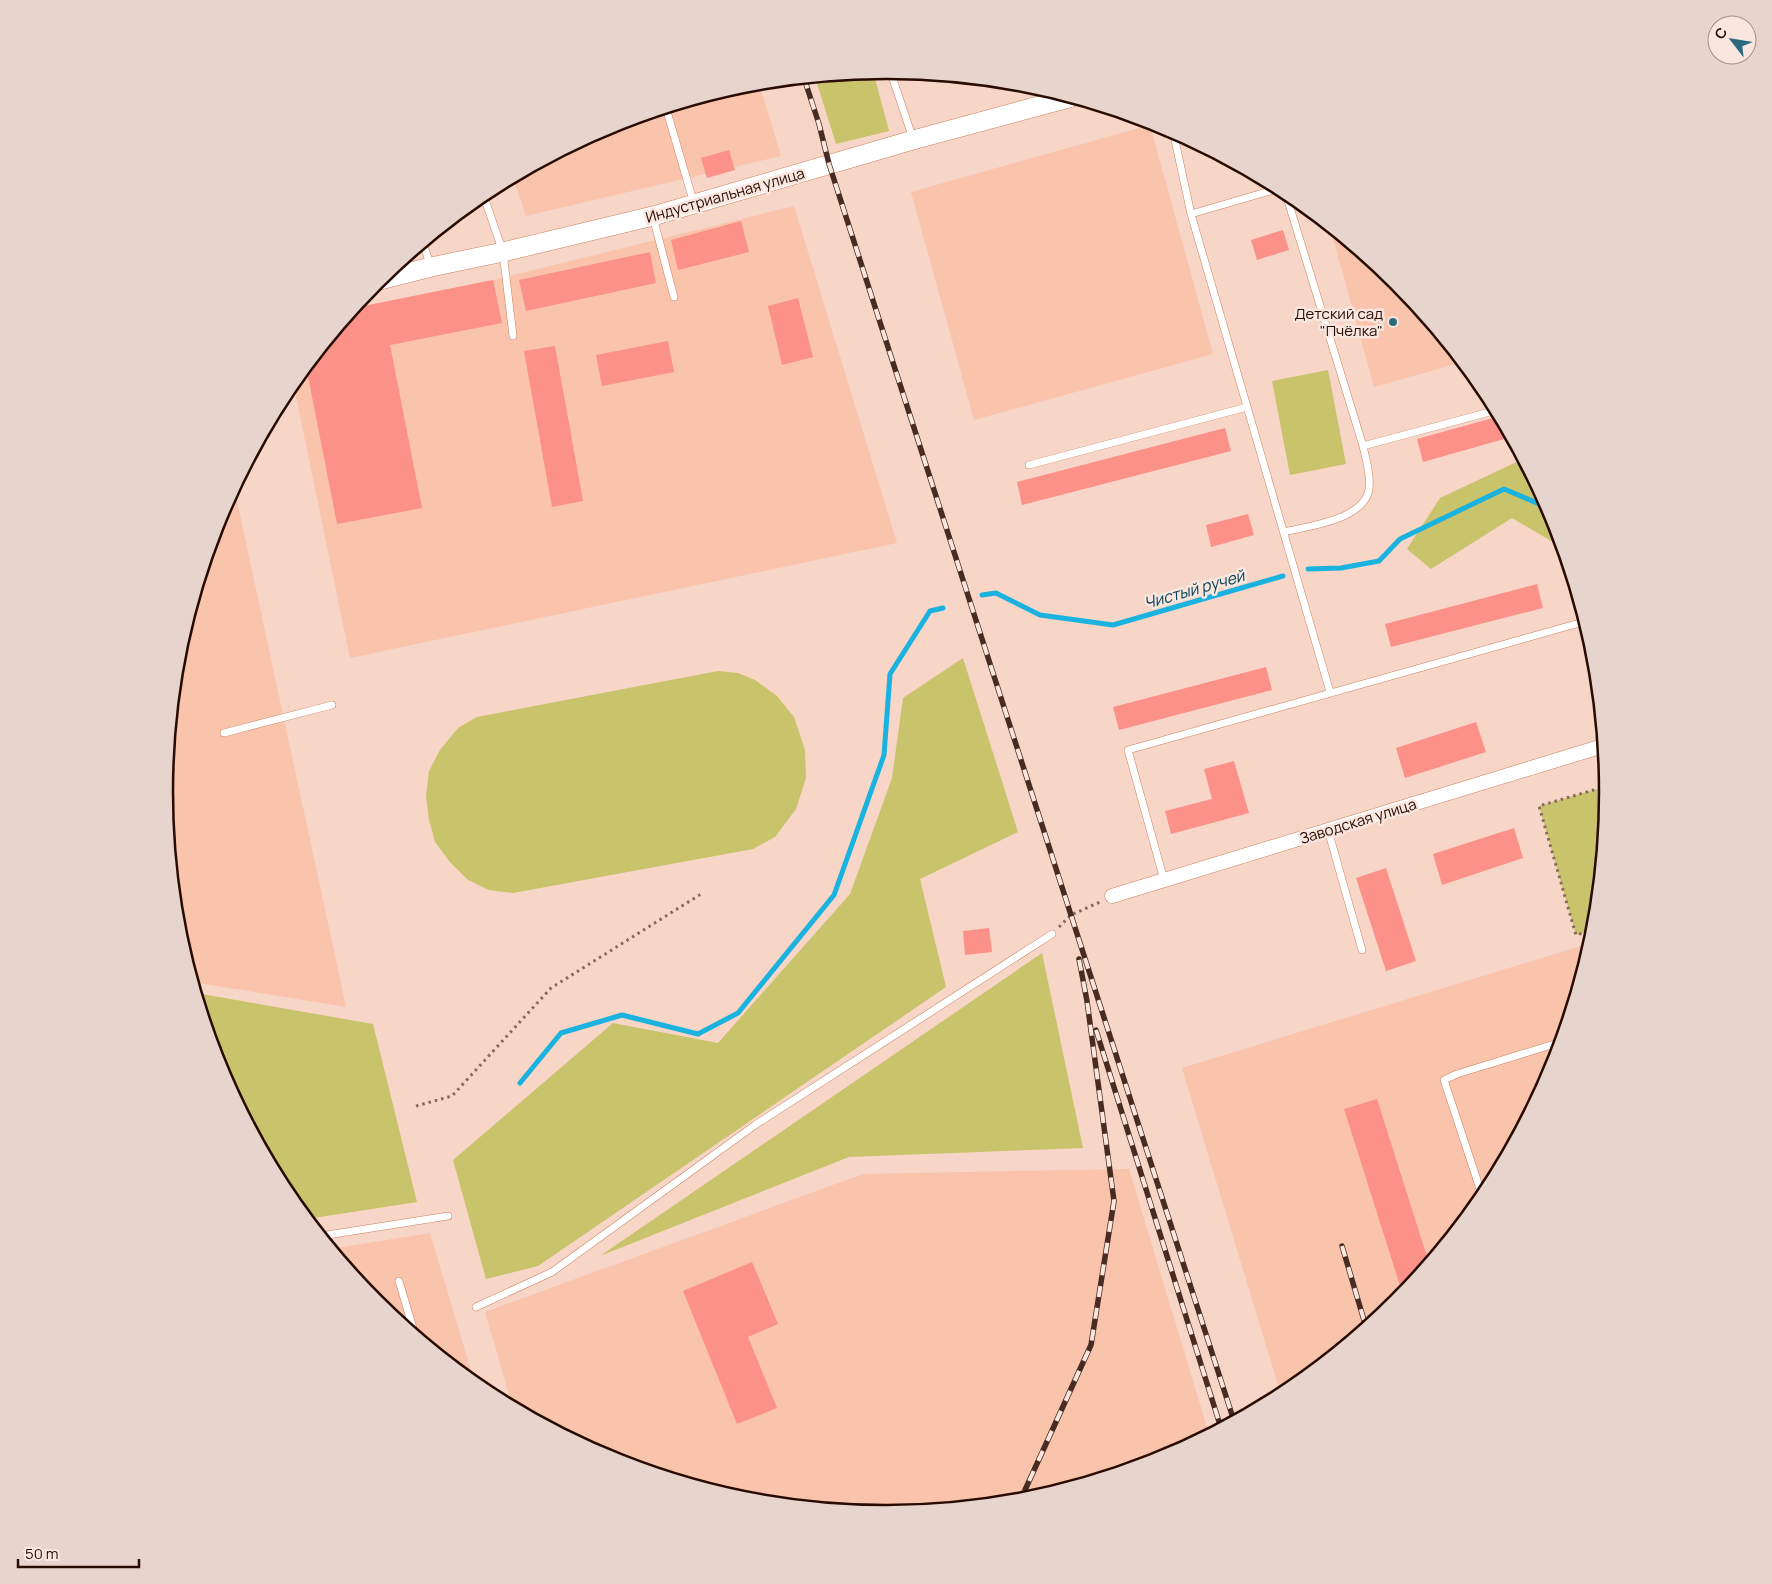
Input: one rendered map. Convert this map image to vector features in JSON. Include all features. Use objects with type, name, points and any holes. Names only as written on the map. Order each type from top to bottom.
[{"type":"main road","name":"Индустриальная улица","points":[[394,276],[653,216],[913,140],[1062,101]]},
{"type":"street","name":"Заводская улица","points":[[1112,896],[1598,748]]},
{"type":"lane","points":[[893,79],[913,140]]},
{"type":"lane","points":[[668,114],[694,204]]},
{"type":"lane","points":[[1175,140],[1191,214],[1330,692]]},
{"type":"lane","points":[[1191,214],[1270,191]]},
{"type":"lane","points":[[485,202],[503,252],[513,336]]},
{"type":"lane","points":[[1284,532],[1335,519],[1357,510],[1368,495],[1369,476],[1363,446],[1289,204]]},
{"type":"lane","points":[[653,216],[674,297]]},
{"type":"lane","points":[[425,249],[431,267]]},
{"type":"lane","points":[[1029,464],[1247,407]]},
{"type":"lane","points":[[1363,446],[1489,412]]},
{"type":"lane","points":[[1164,880],[1128,750],[1579,623]]},
{"type":"lane","points":[[224,733],[332,705]]},
{"type":"lane","points":[[1328,830],[1362,950]]},
{"type":"lane","points":[[476,1307],[552,1272],[755,1125],[1052,934]]},
{"type":"lane","points":[[1479,1187],[1444,1080],[1457,1074],[1552,1045]]},
{"type":"lane","points":[[327,1235],[448,1216]]},
{"type":"lane","points":[[399,1281],[412,1324]]},
{"type":"path","points":[[1586,932],[1576,935],[1539,806],[1599,788]]},
{"type":"path","points":[[416,1106],[452,1096],[551,988],[701,894]]},
{"type":"path","points":[[1052,934],[1071,914],[1112,896]]},
{"type":"shaded area","points":[[875,79],[889,131],[836,144],[817,82]]},
{"type":"shaded area","points":[[761,90],[781,156],[526,216],[515,183],[529,174],[613,133],[657,117],[701,103]]},
{"type":"shaded area","points":[[1143,127],[1151,130],[1213,354],[974,420],[911,192]]},
{"type":"shaded area","points":[[794,206],[897,543],[350,658],[295,393],[320,358],[365,306],[493,280]]},
{"type":"shaded area","name":"Детский сад \"Пчёлка\"","points":[[1333,237],[1390,288],[1422,322],[1456,364],[1374,387]]},
{"type":"shaded area","points":[[1328,370],[1346,464],[1290,475],[1272,381]]},
{"type":"shaded area","points":[[1518,461],[1545,519],[1554,542],[1512,518],[1431,569],[1407,549],[1440,498]]},
{"type":"shaded area","points":[[236,498],[346,1007],[199,983],[186,931],[174,839],[174,745],[179,699],[186,653],[197,607],[211,563]]},
{"type":"shaded area","points":[[963,658],[1018,832],[920,879],[946,987],[538,1266],[486,1279],[453,1160],[613,1023],[718,1043],[850,894],[892,778],[903,698]]},
{"type":"shaded area","points":[[718,671],[738,673],[755,680],[777,696],[794,717],[805,750],[806,778],[796,809],[775,837],[753,849],[513,893],[489,890],[468,880],[450,862],[435,842],[429,820],[426,796],[429,771],[440,750],[458,728],[477,717]]},
{"type":"shaded area","points":[[1599,788],[1598,839],[1586,932],[1576,935],[1539,806]]},
{"type":"shaded area","points":[[1583,946],[1575,977],[1545,1065],[1504,1149],[1479,1188],[1452,1226],[1390,1296],[1320,1358],[1279,1387],[1182,1068]]},
{"type":"shaded area","points":[[1042,953],[1083,1148],[849,1157],[600,1256]]},
{"type":"shaded area","points":[[202,994],[373,1024],[417,1202],[314,1218],[268,1149],[246,1107],[227,1065]]},
{"type":"shaded area","points":[[1129,1169],[1207,1429],[1159,1451],[1115,1467],[1071,1481],[1025,1492],[933,1504],[839,1504],[747,1492],[701,1481],[657,1467],[613,1451],[571,1432],[510,1398],[485,1312],[863,1174]]},
{"type":"shaded area","points":[[430,1233],[471,1372],[416,1328],[382,1296],[338,1248]]},
{"type":"building","points":[[729,150],[735,170],[707,178],[701,158]]},
{"type":"building","points":[[741,221],[749,252],[678,270],[671,240]]},
{"type":"building","points":[[1283,230],[1289,250],[1257,260],[1251,240]]},
{"type":"building","points":[[650,252],[656,283],[526,311],[519,280]]},
{"type":"building","points":[[493,280],[502,323],[390,345],[422,508],[337,524],[308,375],[320,358],[365,306]]},
{"type":"building","points":[[798,298],[813,357],[782,365],[768,306]]},
{"type":"building","points":[[668,341],[674,372],[602,386],[596,355]]},
{"type":"building","points":[[555,346],[583,501],[552,507],[524,351]]},
{"type":"building","points":[[1493,418],[1506,438],[1423,462],[1417,439]]},
{"type":"building","points":[[1225,428],[1231,451],[1022,505],[1017,482]]},
{"type":"building","points":[[1248,514],[1254,535],[1211,547],[1206,525]]},
{"type":"building","points":[[1537,584],[1543,608],[1391,647],[1385,624]]},
{"type":"building","points":[[1266,667],[1272,690],[1119,730],[1113,707]]},
{"type":"building","points":[[1476,722],[1486,752],[1405,778],[1396,748]]},
{"type":"building","points":[[1234,761],[1249,813],[1171,834],[1165,811],[1212,799],[1204,769]]},
{"type":"building","points":[[1514,828],[1523,858],[1442,885],[1433,854]]},
{"type":"building","points":[[1386,868],[1416,961],[1386,971],[1356,878]]},
{"type":"building","points":[[989,928],[992,952],[965,955],[963,931]]},
{"type":"building","points":[[1377,1099],[1427,1256],[1400,1285],[1344,1109]]},
{"type":"building","points":[[752,1262],[778,1324],[748,1337],[777,1408],[737,1424],[683,1291]]},
{"type":"waterway","name":"Чистый ручей","points":[[1308,569],[1341,568],[1379,561],[1400,539],[1504,489],[1538,503]]},
{"type":"waterway","name":"Чистый ручей","points":[[982,595],[996,593],[1040,615],[1113,625],[1283,576]]},
{"type":"waterway","points":[[520,1083],[561,1033],[622,1015],[698,1034],[738,1013],[834,895],[884,755],[890,674],[930,611],[943,608]]},
{"type":"railway","points":[[806,84],[829,164],[1232,1416]]},
{"type":"railway","points":[[1024,1492],[1091,1345],[1114,1201],[1087,1001],[1079,959]]},
{"type":"railway","points":[[1096,1030],[1219,1422]]},
{"type":"railway","points":[[1342,1246],[1364,1320]]},
{"type":"place","name":"Детский сад \"Пчёлка\"","points":[[1393,322]]}]
